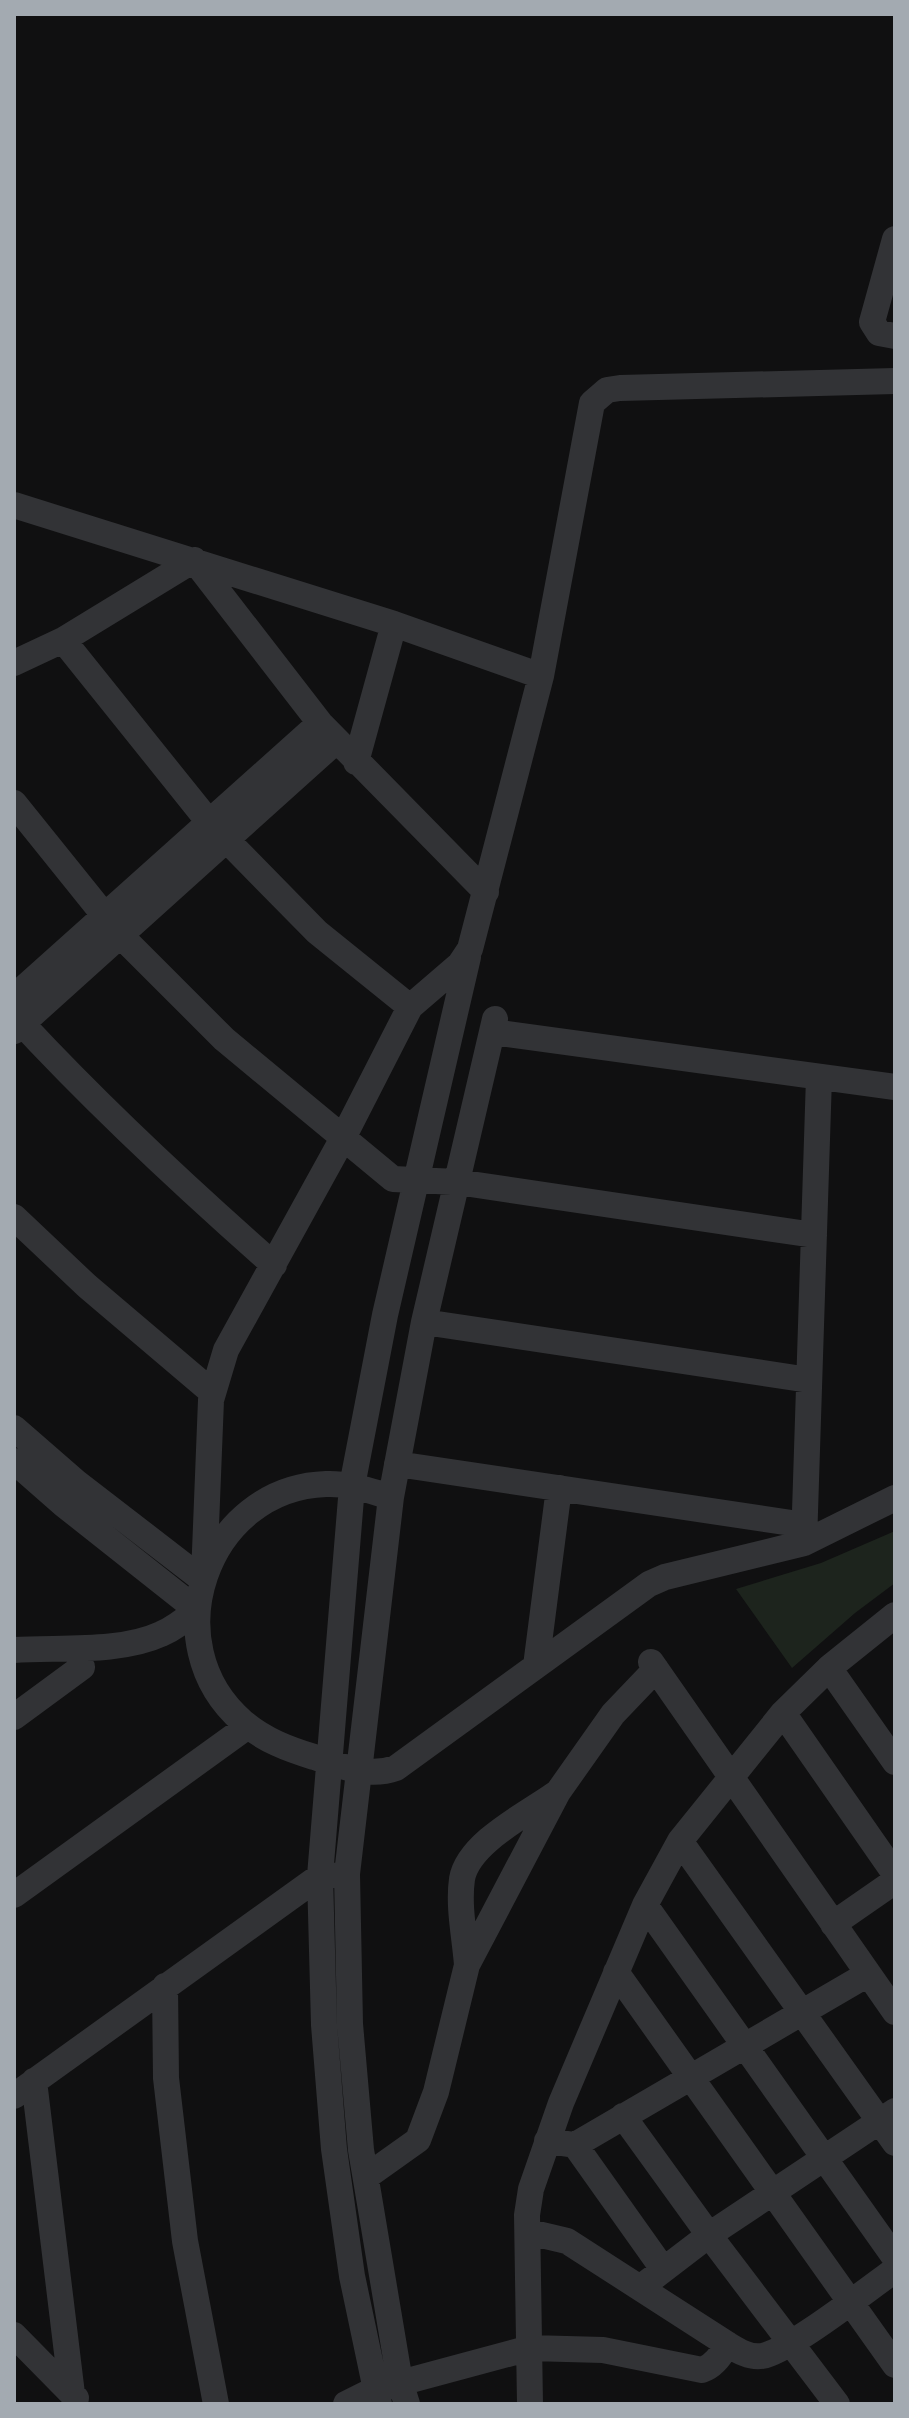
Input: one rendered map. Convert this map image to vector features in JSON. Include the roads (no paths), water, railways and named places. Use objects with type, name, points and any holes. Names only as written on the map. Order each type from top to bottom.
[{"type":"street","points":[[895,239],[872,322],[879,333],[895,336]]},
{"type":"street","points":[[376,2397],[352,2276],[334,2149],[324,2025],[320,1876],[352,1486],[415,1181],[470,949],[541,676],[589,412],[599,394],[620,388],[895,381]]},
{"type":"street","points":[[14,505],[394,624],[541,676]]},
{"type":"street","points":[[194,560],[328,732],[486,892]]},
{"type":"street","points":[[14,663],[63,640],[194,560]]},
{"type":"street","points":[[356,762],[394,624]]},
{"type":"street","points":[[63,640],[209,822],[317,932],[410,1007]]},
{"type":"street","points":[[14,997],[209,822],[328,732]]},
{"type":"street","points":[[274,1265],[178,1181],[17,1023],[228,841],[328,732]]},
{"type":"street","points":[[14,803],[121,936],[224,1039],[393,1179],[457,1182],[814,1235]]},
{"type":"street","points":[[470,949],[460,964],[410,1007],[343,1138],[226,1350],[213,1393],[203,1578],[197,1610],[199,1644],[205,1667],[228,1707],[248,1726],[284,1747],[361,1771],[383,1772],[396,1768],[649,1584],[804,1534],[895,1498]]},
{"type":"street","points":[[404,2393],[361,2150],[350,2024],[347,1874],[391,1497],[424,1322],[494,1026],[895,1087]]},
{"type":"street","points":[[804,1534],[819,1077]]},
{"type":"street","points":[[14,1217],[87,1286],[213,1393]]},
{"type":"street","points":[[424,1322],[809,1380]]},
{"type":"street","points":[[14,1428],[76,1482],[203,1578]]},
{"type":"street","points":[[14,1461],[63,1504],[197,1610]]},
{"type":"street","points":[[397,1464],[559,1488],[804,1534]]},
{"type":"street","points":[[203,1578],[226,1535],[260,1504],[303,1487],[325,1484],[352,1486],[391,1497]]},
{"type":"street","points":[[536,1666],[559,1488]]},
{"type":"street","points":[[14,1650],[118,1645],[147,1639],[176,1626],[197,1610]]},
{"type":"street","points":[[530,2404],[527,2215],[531,2189],[547,2141],[645,1905],[680,1841],[783,1713],[829,1668],[895,1615]]},
{"type":"street","points":[[366,2177],[418,2140],[436,2092],[467,1965],[558,1792],[613,1714],[654,1666],[895,2012]]},
{"type":"street","points":[[14,1717],[82,1667]]},
{"type":"street","points":[[829,1668],[895,1762]]},
{"type":"street","points":[[783,1713],[895,1874]]},
{"type":"street","points":[[14,1895],[248,1726]]},
{"type":"street","points":[[467,1965],[461,1904],[466,1864],[480,1847],[558,1792]]},
{"type":"street","points":[[680,1841],[801,2011],[887,2116],[895,2143]]},
{"type":"street","points":[[77,2399],[24,2089],[320,1876],[347,1874]]},
{"type":"street","points":[[833,1924],[895,1881]]},
{"type":"street","points":[[645,1905],[895,2258]]},
{"type":"street","points":[[616,1972],[895,2365]]},
{"type":"street","points":[[547,2141],[575,2145],[868,1974]]},
{"type":"street","points":[[165,1986],[166,2078],[185,2241],[216,2404]]},
{"type":"street","points":[[623,2116],[837,2404]]},
{"type":"street","points":[[641,2287],[709,2235],[887,2116]]},
{"type":"street","points":[[575,2145],[663,2269]]},
{"type":"street","points":[[529,2232],[567,2241],[727,2344],[746,2354],[761,2356],[792,2341],[895,2270]]},
{"type":"street","points":[[14,2335],[77,2399]]},
{"type":"street","points":[[346,2404],[404,2393],[530,2348],[603,2350],[702,2370],[711,2367],[727,2344]]}]
